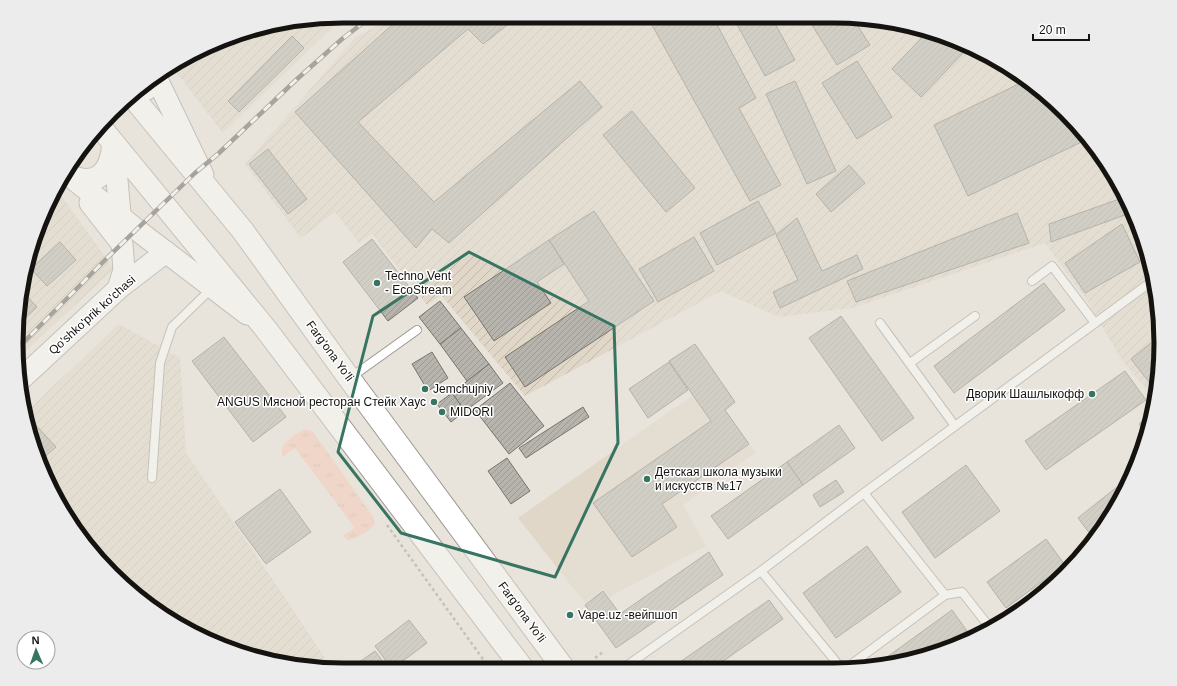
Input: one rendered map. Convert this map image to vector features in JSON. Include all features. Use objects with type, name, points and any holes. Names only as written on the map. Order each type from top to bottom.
[{"type":"main road","name":"Farg'ona Yo'li","points":[[135,100],[243,231],[349,378],[560,663]]},
{"type":"main road","points":[[70,176],[77,180],[93,180],[101,176],[107,170],[113,154],[108,136]]},
{"type":"main road","points":[[108,136],[218,283],[264,328],[518,663]]},
{"type":"street","points":[[158,82],[209,188]]},
{"type":"street","points":[[108,136],[120,216],[124,270],[118,289]]},
{"type":"street","points":[[70,176],[166,252],[218,283]]},
{"type":"street","points":[[70,177],[122,244]]},
{"type":"street","name":"Qo'shko'prik ko'chasi","points":[[25,375],[118,289],[166,252]]},
{"type":"lane","points":[[1032,280],[1052,266],[1095,323]]},
{"type":"lane","points":[[152,478],[160,363],[172,327],[218,283]]},
{"type":"lane","points":[[630,663],[761,570],[1148,284]]},
{"type":"lane","points":[[910,363],[975,316]]},
{"type":"lane","points":[[880,323],[955,426]]},
{"type":"lane","points":[[349,378],[416,330]]},
{"type":"lane","points":[[864,493],[945,595]]},
{"type":"lane","points":[[761,570],[837,663]]},
{"type":"lane","points":[[854,662],[945,595],[962,592],[987,624]]},
{"type":"path","points":[[383,520],[486,663]]},
{"type":"path","points":[[595,658],[603,652]]},
{"type":"highlighted area","points":[[469,252],[614,326],[618,443],[555,577],[401,533],[338,452],[373,316]]},
{"type":"shaded area","points":[[337,23],[223,133],[175,71],[201,56],[221,47],[260,34],[301,26]]},
{"type":"shaded area","points":[[382,23],[834,23],[896,29],[937,40],[956,47],[976,56],[1012,77],[1045,102],[1075,132],[1100,165],[1111,183],[1130,221],[1143,260],[1148,281],[1154,343],[1150,394],[1121,359],[1086,299],[1045,243],[852,308],[779,317],[721,291],[525,396],[441,295],[427,305],[372,234],[359,243],[335,212],[301,238],[245,164],[355,38]]},
{"type":"shaded area","points":[[60,194],[114,269],[23,353],[24,322],[29,281],[40,240]]},
{"type":"shaded area","points":[[119,324],[180,358],[186,453],[328,662],[281,657],[240,646],[221,639],[201,630],[165,609],[132,584],[102,554],[77,521],[66,503],[47,465],[30,408]]},
{"type":"shaded area","name":"Детская школа музыки и искусств №17","points":[[695,344],[735,402],[725,410],[756,452],[683,505],[706,546],[609,597],[603,589],[585,603],[518,518],[693,395],[669,361]]},
{"type":"green space","points":[[306,429],[313,432],[374,518],[374,525],[358,537],[348,540],[343,536],[355,528],[295,448],[283,456],[282,447],[284,444],[293,436]]},
{"type":"building","points":[[394,23],[510,23],[483,44],[468,29],[358,122],[434,202],[580,81],[602,107],[449,243],[432,229],[416,248],[295,112]]},
{"type":"building","points":[[651,23],[716,23],[756,98],[739,108],[781,185],[750,201]]},
{"type":"building","points":[[736,23],[775,23],[795,60],[765,76]]},
{"type":"building","points":[[816,23],[857,24],[870,45],[837,65],[812,25]]},
{"type":"building","points":[[292,36],[304,48],[239,112],[228,101]]},
{"type":"building","points":[[923,36],[965,51],[921,97],[892,69]]},
{"type":"building","points":[[857,61],[892,117],[857,139],[822,83]]},
{"type":"building","points":[[795,81],[836,171],[807,184],[766,94]]},
{"type":"building","points":[[1021,83],[1045,102],[1083,142],[968,196],[934,125]]},
{"type":"building","points":[[632,111],[695,188],[666,212],[603,135]]},
{"type":"building","points":[[268,149],[307,199],[288,214],[249,164]]},
{"type":"building","points":[[849,165],[865,183],[831,212],[816,194]]},
{"type":"building","points":[[1120,199],[1127,214],[1051,242],[1049,224]]},
{"type":"building","points":[[758,201],[776,233],[717,265],[700,233]]},
{"type":"building","points":[[594,211],[654,301],[525,387],[505,357],[589,301],[549,240]]},
{"type":"building","points":[[1017,213],[1029,243],[856,302],[847,281]]},
{"type":"building","points":[[797,218],[822,271],[857,255],[863,269],[780,308],[773,292],[798,280],[776,235]]},
{"type":"building","points":[[1122,224],[1140,262],[1085,293],[1065,263]]},
{"type":"building","points":[[694,237],[714,271],[658,302],[639,269]]},
{"type":"building","points":[[372,239],[418,298],[388,321],[343,262]]},
{"type":"building","points":[[549,240],[564,264],[537,282],[551,303],[494,341],[464,297]]},
{"type":"building","points":[[60,242],[76,260],[47,286],[32,270]]},
{"type":"building","points":[[1044,283],[1065,310],[954,393],[934,366]]},
{"type":"building","points":[[27,296],[37,307],[24,319]]},
{"type":"building","points":[[440,301],[461,328],[440,344],[419,317]]},
{"type":"building","points":[[841,316],[914,418],[882,441],[809,338]]},
{"type":"building","points":[[461,328],[489,364],[467,381],[440,344]]},
{"type":"building","points":[[224,337],[286,417],[253,442],[192,361]]},
{"type":"building","points":[[1152,342],[1154,344],[1151,385],[1131,359]]},
{"type":"building","points":[[695,344],[735,402],[725,410],[749,444],[662,504],[677,527],[632,557],[593,503],[711,421],[669,361]]},
{"type":"building","points":[[432,352],[448,378],[428,391],[412,364]]},
{"type":"building","points":[[669,362],[688,390],[648,418],[629,389]]},
{"type":"building","points":[[489,364],[503,383],[465,411],[452,393]]},
{"type":"building","points":[[1125,371],[1146,400],[1046,470],[1025,441]]},
{"type":"building","points":[[510,383],[544,426],[509,454],[475,410]]},
{"type":"building","points":[[452,393],[465,411],[451,422],[437,404]]},
{"type":"building","points":[[583,407],[589,417],[526,458],[519,448]]},
{"type":"building","points":[[1144,420],[1142,428],[1139,424]]},
{"type":"building","points":[[33,422],[56,447],[44,457]]},
{"type":"building","points":[[839,425],[855,448],[803,485],[787,462]]},
{"type":"building","points":[[507,458],[530,491],[511,504],[488,471]]},
{"type":"building","points":[[787,462],[803,485],[728,539],[711,516]]},
{"type":"building","points":[[966,465],[1000,511],[935,558],[902,512]]},
{"type":"building","points":[[836,480],[844,492],[820,507],[813,495]]},
{"type":"building","points":[[1122,483],[1091,534],[1078,518]]},
{"type":"building","points":[[280,489],[311,532],[266,564],[235,522]]},
{"type":"building","points":[[1046,539],[1065,564],[1006,608],[987,582]]},
{"type":"building","points":[[867,546],[901,592],[836,638],[803,593]]},
{"type":"building","points":[[709,552],[723,575],[616,648],[585,605],[603,591],[620,614]]},
{"type":"building","points":[[769,600],[783,619],[721,663],[679,663]]},
{"type":"building","points":[[952,610],[969,633],[937,646],[885,659]]},
{"type":"building","points":[[409,620],[427,643],[400,663],[388,663],[375,646]]},
{"type":"building","points":[[375,651],[384,663],[358,663]]},
{"type":"railway","points":[[23,343],[106,259],[195,173],[219,153],[296,80],[342,39],[363,23]]},
{"type":"place","name":"Techno Vent - EcoStream","points":[[377,283]]},
{"type":"place","name":"Jemchujniy","points":[[425,389]]},
{"type":"place","name":"Дворик Шашлыкофф","points":[[1092,394]]},
{"type":"place","name":"ANGUS Мясной ресторан Стейк Хаус","points":[[434,402]]},
{"type":"place","name":"MIDORI","points":[[442,412]]},
{"type":"place","name":"Детская школа музыки и искусств №17","points":[[647,479]]},
{"type":"place","name":"Vape.uz -вейпшоп","points":[[570,615]]}]
